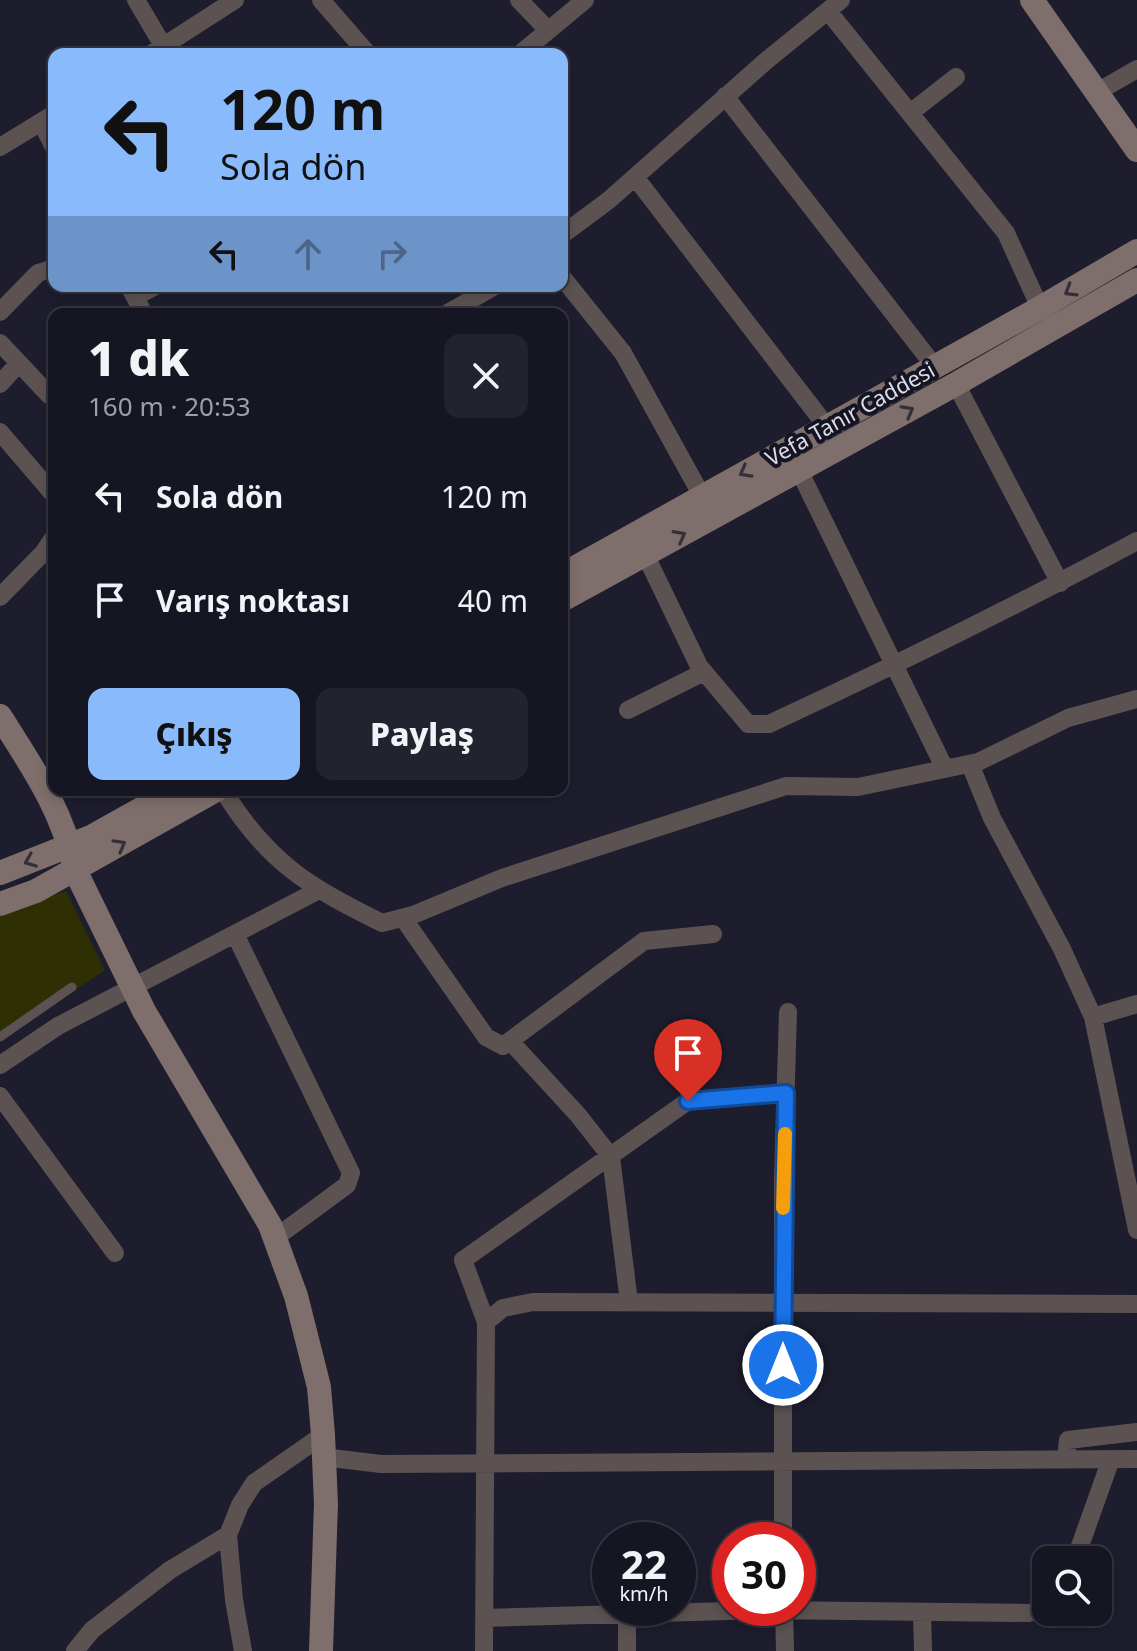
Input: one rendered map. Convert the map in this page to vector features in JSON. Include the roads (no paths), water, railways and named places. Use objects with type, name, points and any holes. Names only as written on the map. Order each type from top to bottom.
[{"type":"main road","points":[[1032,0],[1137,150]]},
{"type":"main road","name":"Vefa Tanır Caddesi","points":[[568,597],[645,554],[794,460],[827,427],[1137,251]]},
{"type":"main road","name":"Vefa Tanır Caddesi","points":[[568,572],[702,496],[794,460],[956,384],[1137,280]]},
{"type":"main road","points":[[0,716],[48,793]]},
{"type":"main road","points":[[50,796],[70,845],[75,870],[144,1011],[275,1238],[296,1296],[319,1387],[326,1504],[321,1651]]},
{"type":"main road","points":[[0,873],[70,845],[164,796]]},
{"type":"main road","points":[[0,904],[36,891],[205,796]]},
{"type":"street","points":[[136,0],[159,48]]},
{"type":"street","points":[[167,48],[235,0]]},
{"type":"street","points":[[321,0],[363,48]]},
{"type":"street","points":[[519,0],[548,30]]},
{"type":"street","points":[[527,48],[585,0]]},
{"type":"street","points":[[568,230],[835,6],[910,113],[1006,233],[1040,308]]},
{"type":"street","points":[[1097,92],[1137,69]]},
{"type":"street","points":[[910,113],[956,77]]},
{"type":"street","points":[[725,96],[935,367]]},
{"type":"street","points":[[0,147],[47,118]]},
{"type":"street","points":[[635,177],[827,427]]},
{"type":"street","points":[[0,312],[38,273],[48,270]]},
{"type":"street","points":[[568,284],[623,353],[702,496]]},
{"type":"street","points":[[456,308],[484,292]]},
{"type":"street","points":[[0,343],[48,394]]},
{"type":"street","points":[[0,384],[19,363]]},
{"type":"street","points":[[956,384],[1060,583]]},
{"type":"street","points":[[0,432],[48,488]]},
{"type":"street","points":[[794,460],[945,769]]},
{"type":"street","points":[[645,554],[704,672],[748,724],[758,725],[769,724],[895,666],[1137,541]]},
{"type":"street","points":[[0,597],[48,546]]},
{"type":"street","points":[[628,710],[704,672]]},
{"type":"street","points":[[227,796],[259,843],[317,891],[382,923],[403,918],[502,878],[786,786],[858,787],[970,764],[1068,718],[1137,699]]},
{"type":"street","points":[[970,764],[992,818],[1062,949],[1093,1017],[1128,1139],[1137,1230]]},
{"type":"street","points":[[0,1065],[58,1026],[317,891]]},
{"type":"street","points":[[403,918],[486,1037],[503,1046],[644,941],[713,934]]},
{"type":"street","points":[[235,934],[351,1173],[347,1185],[275,1238]]},
{"type":"street","points":[[1093,1017],[1137,1004]]},
{"type":"street","points":[[783,1522],[788,1012]]},
{"type":"street","points":[[511,1042],[578,1115],[611,1157],[629,1302]]},
{"type":"street","points":[[484,1651],[486,1322],[463,1260],[688,1101],[786,1093]]},
{"type":"street","points":[[0,1096],[115,1253]]},
{"type":"street","points":[[486,1322],[503,1308],[533,1302],[1137,1304]]},
{"type":"street","points":[[1066,1459],[1068,1440],[1137,1432]]},
{"type":"street","points":[[243,1651],[228,1535],[240,1505],[254,1483],[323,1446],[381,1464],[1137,1459]]},
{"type":"street","points":[[1080,1546],[1111,1459]]},
{"type":"street","points":[[75,1651],[92,1630],[170,1570],[228,1535]]},
{"type":"street","points":[[816,1610],[1032,1612]]},
{"type":"street","points":[[922,1612],[923,1651]]},
{"type":"street","points":[[485,1618],[592,1615]]},
{"type":"street","points":[[627,1626],[627,1651]]},
{"type":"street","points":[[784,1626],[785,1651]]},
{"type":"lane","points":[[0,1037],[72,987]]}]
